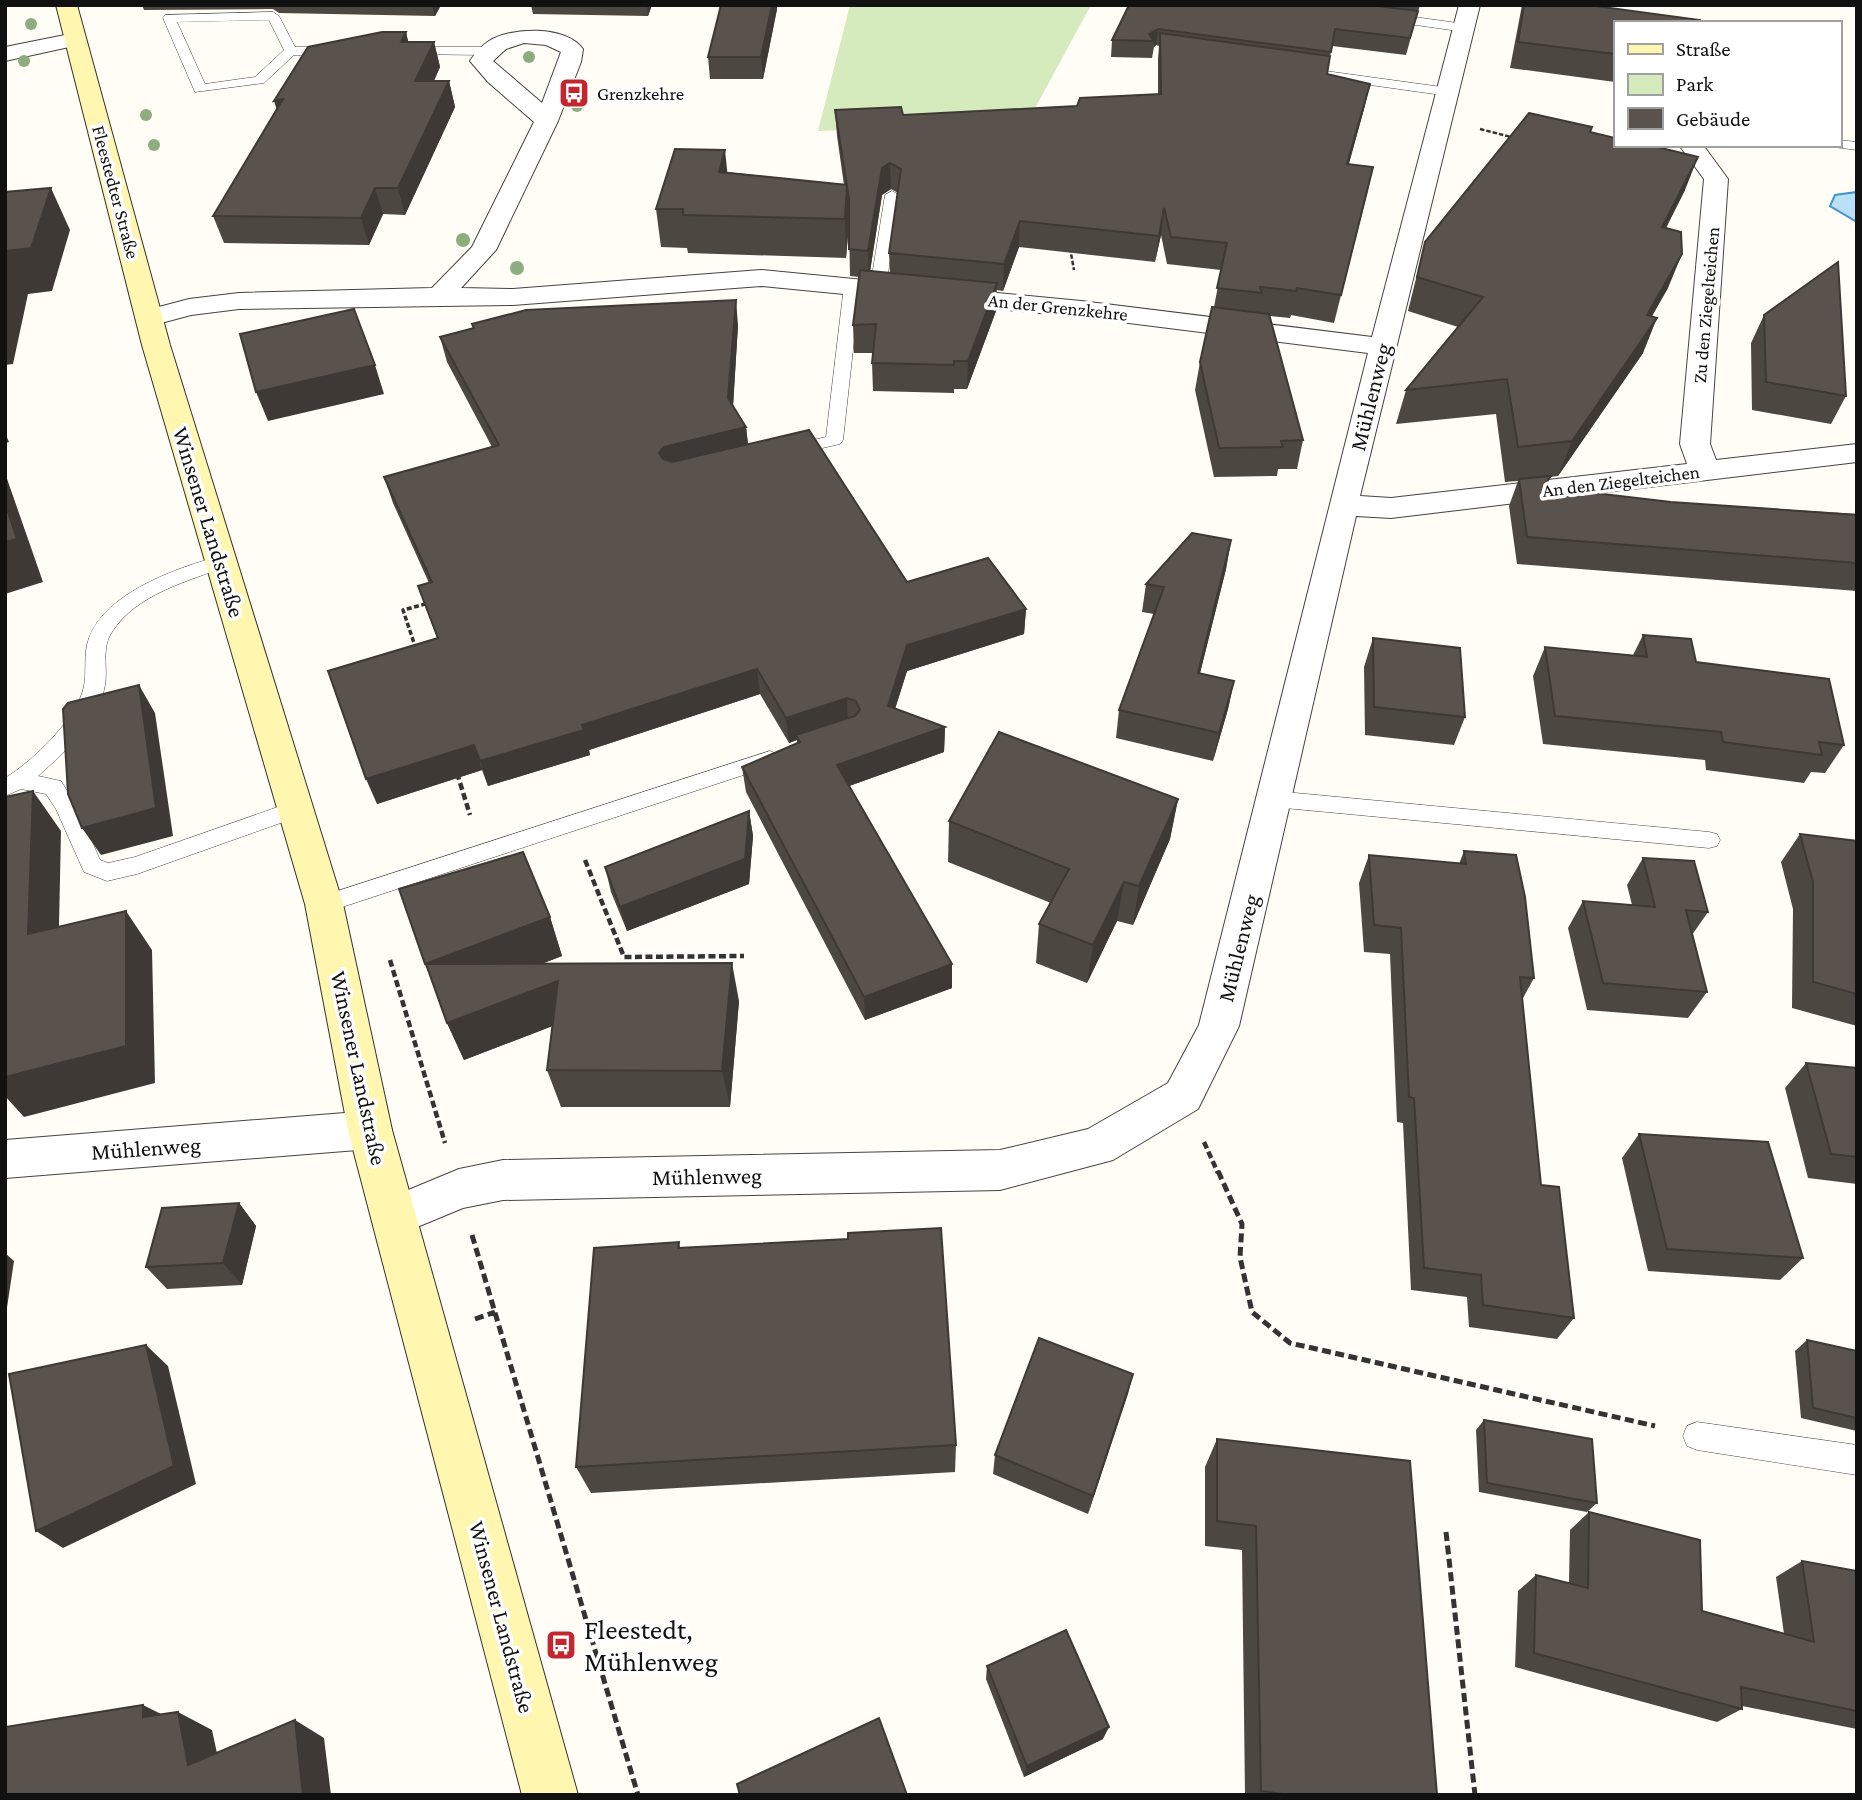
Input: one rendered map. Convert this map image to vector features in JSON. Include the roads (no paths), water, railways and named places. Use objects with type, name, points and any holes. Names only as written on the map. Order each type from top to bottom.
[{"type":"street","name":"Fleestedter Straße","points":[[66,5],[153,332]]},
{"type":"street","name":"Mühlenweg","points":[[393,1217],[459,1189],[503,1180],[1000,1170],[1098,1146],[1183,1096],[1219,1026],[1382,346],[1467,17]]},
{"type":"street","points":[[153,332],[189,307],[239,301],[439,296],[483,250],[546,121],[570,62],[572,49],[553,39],[521,38],[503,42],[487,51],[481,61],[489,71],[534,105],[546,121]]},
{"type":"street","points":[[5,54],[75,40]]},
{"type":"street","name":"Zu den Ziegelteichen","points":[[1692,147],[1716,179],[1695,444],[1705,472]]},
{"type":"street","name":"An der Grenzkehre","points":[[439,296],[513,297],[761,278],[1081,309],[1382,346]]},
{"type":"street","name":"Winsener Landstraße","points":[[153,332],[324,904],[370,1130],[550,1795]]},
{"type":"street","name":"An den Ziegelteichen","points":[[1343,505],[1391,508],[1857,453]]},
{"type":"street","name":"Mühlenweg","points":[[5,1159],[370,1130]]},
{"type":"lane","points":[[291,51],[273,16],[169,18],[200,89],[259,80],[291,51],[356,51]]},
{"type":"lane","points":[[1374,16],[1467,17]]},
{"type":"lane","points":[[395,51],[487,51]]},
{"type":"lane","points":[[1302,72],[1448,92]]},
{"type":"lane","points":[[768,456],[834,440],[865,287],[892,195]]},
{"type":"lane","points":[[13,785],[48,754],[93,694],[96,649],[102,632],[131,599],[221,562]]},
{"type":"lane","points":[[324,904],[796,751]]},
{"type":"lane","points":[[13,785],[53,787],[66,807],[92,866],[107,872],[137,865],[295,809]]},
{"type":"lane","points":[[1274,799],[1709,841]]},
{"type":"lane","points":[[1697,1436],[1857,1460]]},
{"type":"water","points":[[1857,192],[1857,222],[1830,206],[1835,195]]},
{"type":"place","name":"Grenzkehre","points":[[574,93]]},
{"type":"place","name":"Fleestedt, Mühlenweg","points":[[561,1645]]}]
